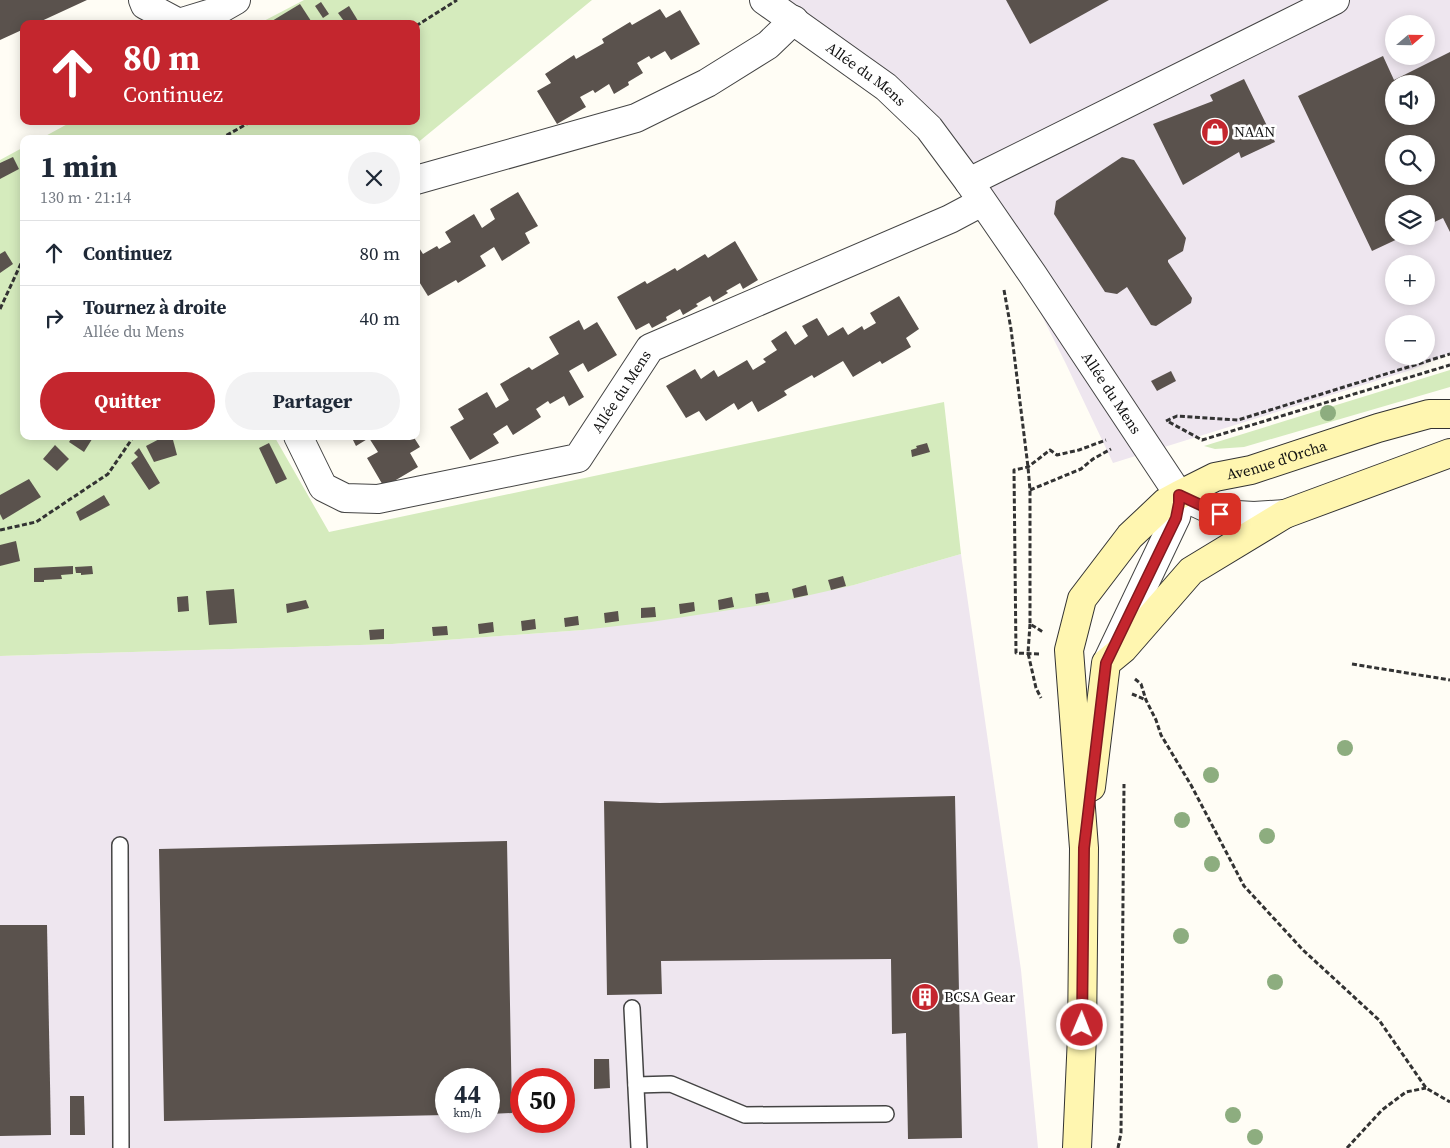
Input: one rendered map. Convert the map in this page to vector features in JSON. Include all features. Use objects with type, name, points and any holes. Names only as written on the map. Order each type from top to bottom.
[{"type":"main road","name":"Avenue d'Orcha","points":[[1084,848],[1069,650],[1082,599],[1130,536],[1166,502],[1216,478],[1251,470],[1378,428],[1428,414],[1450,414]]},
{"type":"main road","points":[[1077,1148],[1082,1036],[1084,848],[1106,663],[1123,649],[1191,571],[1285,514],[1450,453]]},
{"type":"street","points":[[143,0],[146,5],[174,20]]},
{"type":"street","points":[[189,20],[215,12],[236,0]]},
{"type":"street","name":"Allée du Mens","points":[[764,0],[886,87],[929,128],[1033,275],[1179,495]]},
{"type":"street","points":[[976,192],[1335,0]]},
{"type":"street","points":[[420,179],[636,118],[707,83],[768,45],[794,20]]},
{"type":"street","name":"Allée du Mens","points":[[300,440],[323,487],[345,498],[378,499],[578,458],[650,348],[950,219],[976,192]]},
{"type":"street","points":[[1106,663],[1176,518],[1179,495],[1220,514],[1254,516],[1285,514]]},
{"type":"lane","points":[[120,846],[122,1148]]},
{"type":"lane","points":[[632,1008],[639,1148]]},
{"type":"lane","points":[[636,1085],[671,1084],[745,1115],[886,1114]]},
{"type":"path","points":[[420,23],[457,0]]},
{"type":"path","points":[[227,135],[245,125]]},
{"type":"path","points":[[0,309],[20,266]]},
{"type":"path","points":[[1003,282],[1030,490],[1030,624],[1069,650]]},
{"type":"path","points":[[1030,490],[1081,469],[1093,459],[1176,416],[1238,420],[1450,354]]},
{"type":"path","points":[[0,530],[36,522],[108,474],[131,440]]},
{"type":"path","points":[[1106,663],[1141,684],[1161,734],[1191,785],[1244,886],[1303,950],[1379,1020],[1426,1088],[1450,1102]]},
{"type":"path","points":[[1352,664],[1450,680]]},
{"type":"path","points":[[1118,1148],[1122,1113],[1124,781]]},
{"type":"path","points":[[1347,1148],[1382,1110],[1406,1092],[1426,1088]]},
{"type":"shaded area","points":[[765,0],[1450,0],[1450,353],[1435,360],[1435,315],[1385,315],[1385,365],[1422,365],[1113,463],[1008,248],[938,142]]},
{"type":"shaded area","points":[[961,554],[1021,970],[1038,1148],[0,1148],[0,656],[392,644],[583,630],[854,585]]},
{"type":"green space","points":[[304,0],[592,0],[420,141],[420,135],[47,135],[66,125],[420,125],[420,20],[266,20]]},
{"type":"green space","points":[[20,149],[20,440],[276,440],[329,532],[944,402],[961,554],[854,585],[775,603],[651,622],[583,630],[392,644],[0,656],[0,160]]},
{"type":"green space","points":[[1450,370],[1450,387],[1244,447],[1215,449],[1204,446]]},
{"type":"building","points":[[0,0],[87,0],[44,20],[20,20],[20,31],[0,40]]},
{"type":"building","points":[[1006,0],[1109,0],[1030,44]]},
{"type":"building","points":[[321,2],[329,14],[323,18],[315,6]]},
{"type":"building","points":[[300,4],[310,20],[274,20]]},
{"type":"building","points":[[349,6],[358,20],[343,20],[338,13]]},
{"type":"building","points":[[660,9],[666,18],[680,10],[700,44],[671,60],[665,51],[651,59],[649,56],[637,63],[643,73],[628,82],[629,85],[614,94],[609,84],[595,93],[593,90],[580,97],[586,107],[557,124],[537,91],[551,83],[545,74],[574,55],[576,59],[604,43],[602,39],[630,22],[632,25]]},
{"type":"building","points":[[1450,52],[1450,232],[1443,218],[1435,222],[1435,195],[1385,195],[1385,245],[1372,251],[1298,96],[1383,56],[1385,65],[1387,65],[1392,75],[1385,75],[1385,125],[1435,125],[1435,75],[1404,75],[1424,65],[1435,65],[1435,60]]},
{"type":"building","points":[[1244,79],[1275,142],[1241,158],[1239,152],[1183,185],[1153,124],[1213,101],[1210,95]]},
{"type":"building","points":[[13,157],[19,169],[0,179],[0,163]]},
{"type":"building","points":[[1122,157],[1134,160],[1186,238],[1183,251],[1168,260],[1168,262],[1192,298],[1191,303],[1156,326],[1151,325],[1127,287],[1117,294],[1105,292],[1054,214],[1056,201]]},
{"type":"building","points":[[518,192],[538,226],[525,233],[530,243],[502,261],[494,247],[480,256],[486,266],[458,283],[456,280],[428,296],[420,283],[420,249],[423,254],[437,246],[439,249],[451,242],[445,232],[474,214],[482,228],[495,219],[490,209]]},
{"type":"building","points":[[735,241],[758,280],[743,289],[740,283],[726,291],[728,293],[713,302],[710,296],[696,304],[698,306],[683,315],[680,309],[666,317],[667,320],[652,328],[649,323],[636,330],[617,297],[645,281],[647,284],[675,268],[677,271],[705,254],[708,258]]},
{"type":"building","points":[[5,251],[13,264],[0,273],[0,254]]},
{"type":"building","points":[[899,296],[919,329],[906,338],[911,347],[882,364],[880,361],[853,377],[843,361],[814,378],[812,375],[784,391],[787,395],[758,412],[752,401],[738,410],[734,403],[706,421],[699,411],[686,418],[666,386],[695,369],[701,379],[714,370],[718,377],[747,360],[753,370],[766,362],[763,359],[777,350],[771,341],[786,331],[795,345],[808,336],[802,326],[817,318],[828,336],[843,327],[848,335],[862,326],[864,330],[876,323],[870,313]]},
{"type":"building","points":[[579,320],[584,330],[597,322],[617,355],[588,372],[583,363],[569,371],[584,397],[569,406],[564,396],[550,404],[548,401],[536,409],[541,417],[513,435],[507,425],[493,434],[499,443],[470,460],[450,427],[464,419],[458,409],[487,392],[496,408],[509,400],[500,384],[529,367],[532,370],[559,354],[549,337]]},
{"type":"building","points":[[1171,371],[1176,381],[1157,391],[1151,381]]},
{"type":"building","points":[[70,440],[92,440],[84,452],[69,442]]},
{"type":"building","points":[[157,440],[173,440],[177,455],[154,462],[146,446]]},
{"type":"building","points":[[353,440],[366,440],[356,446]]},
{"type":"building","points":[[370,440],[416,440],[420,447],[410,453],[418,467],[384,487],[367,458],[378,452]]},
{"type":"building","points":[[269,443],[287,479],[276,484],[259,448]]},
{"type":"building","points":[[927,443],[930,452],[912,457],[911,450],[917,448],[916,446]]},
{"type":"building","points":[[55,445],[69,459],[57,471],[43,459]]},
{"type":"building","points":[[139,448],[160,483],[149,490],[131,463],[138,457],[134,453]]},
{"type":"building","points":[[29,479],[41,497],[3,520],[0,514],[0,495]]},
{"type":"building","points":[[104,495],[110,505],[80,521],[76,512]]},
{"type":"building","points":[[16,541],[20,561],[0,566],[0,545]]},
{"type":"building","points":[[73,566],[73,574],[61,575],[62,579],[34,582],[34,568]]},
{"type":"building","points":[[92,566],[93,574],[81,575],[81,573],[76,573],[75,567]]},
{"type":"building","points":[[843,576],[846,586],[831,590],[828,580]]},
{"type":"building","points":[[806,585],[808,595],[794,598],[792,589]]},
{"type":"building","points":[[234,589],[237,623],[209,625],[206,591]]},
{"type":"building","points":[[768,592],[770,601],[756,604],[755,594]]},
{"type":"building","points":[[188,596],[189,611],[178,612],[177,597]]},
{"type":"building","points":[[732,597],[734,607],[719,610],[718,600]]},
{"type":"building","points":[[306,600],[309,608],[287,613],[286,604]]},
{"type":"building","points":[[694,602],[695,611],[680,614],[679,604]]},
{"type":"building","points":[[655,607],[656,617],[641,618],[641,608]]},
{"type":"building","points":[[618,611],[619,621],[605,623],[604,613]]},
{"type":"building","points":[[578,616],[579,625],[565,627],[564,618]]},
{"type":"building","points":[[535,619],[536,629],[522,631],[521,621]]},
{"type":"building","points":[[493,622],[494,632],[479,634],[478,624]]},
{"type":"building","points":[[447,626],[448,635],[433,636],[432,627]]},
{"type":"building","points":[[384,629],[384,639],[370,640],[369,630]]},
{"type":"building","name":"BCSA Gear","points":[[955,796],[962,1138],[908,1139],[906,1033],[892,1034],[891,959],[661,961],[662,994],[607,995],[604,801],[660,803]]},
{"type":"building","points":[[507,841],[511,1068],[510,1113],[500,1114],[500,1068],[435,1068],[435,1115],[164,1121],[159,849]]},
{"type":"building","points":[[0,925],[47,925],[51,1135],[0,1136]]},
{"type":"building","points":[[594,1059],[609,1059],[610,1088],[594,1089]]},
{"type":"building","points":[[70,1096],[84,1096],[85,1135],[70,1135]]},
{"type":"place","name":"NAAN","points":[[1215,132]]},
{"type":"place","name":"BCSA Gear","points":[[925,997]]},
{"type":"route","points":[[1082,1025],[1084,848],[1106,663],[1176,518],[1179,495],[1220,514]]}]
